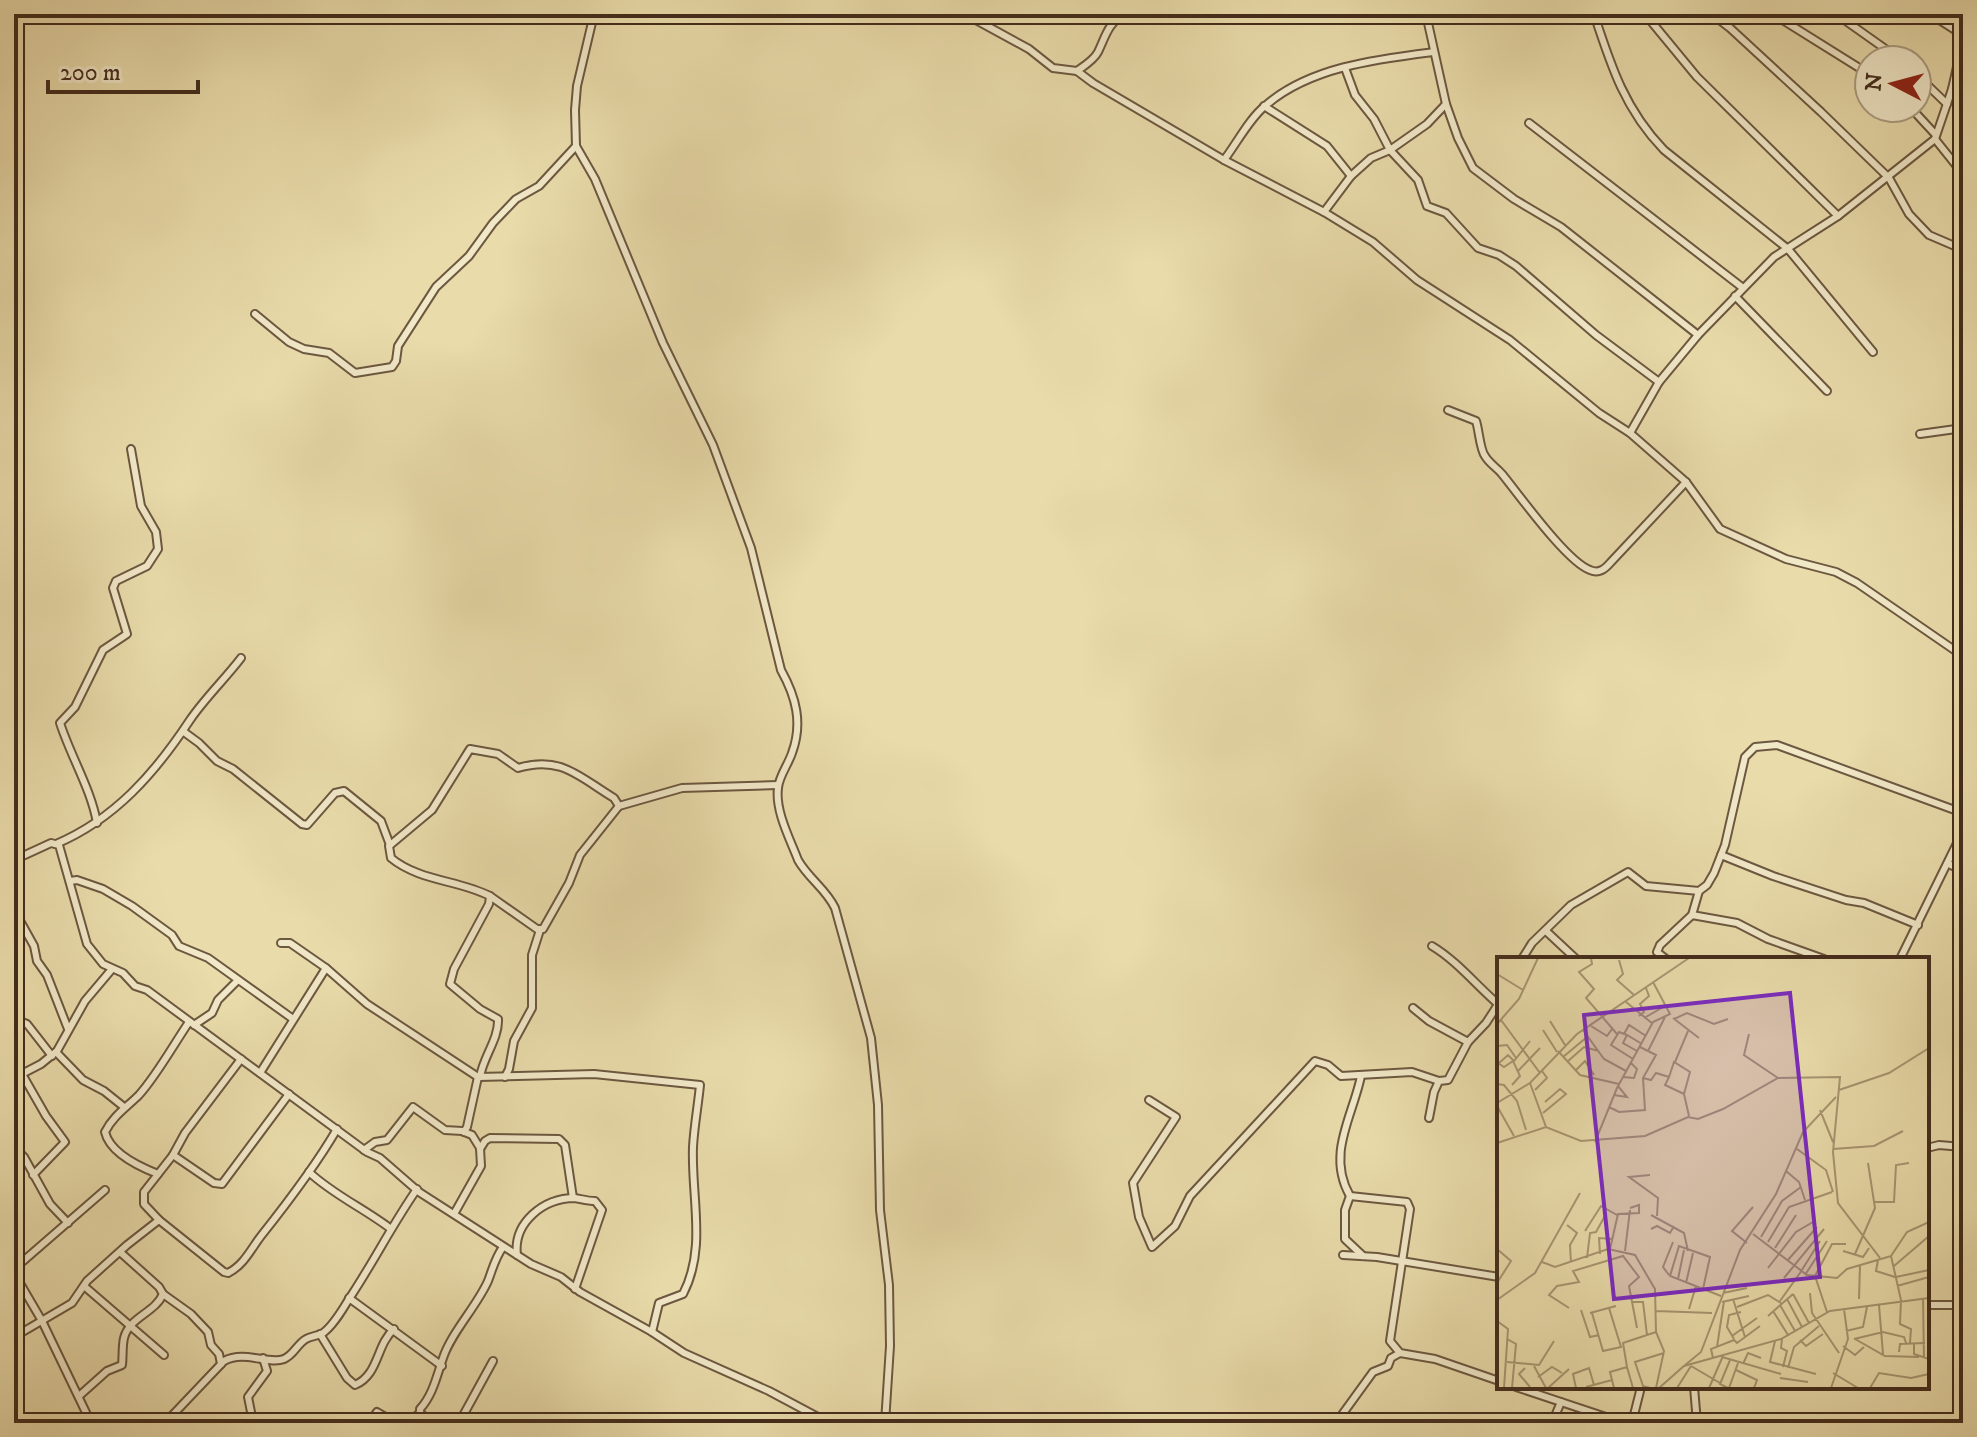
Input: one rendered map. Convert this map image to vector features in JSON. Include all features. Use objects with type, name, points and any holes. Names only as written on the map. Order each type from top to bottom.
[{"type":"street","points":[[594,14],[577,86],[576,146],[595,179],[663,343],[713,445],[751,548],[777,656],[789,685],[799,724],[777,796],[802,869],[829,896],[835,908],[871,1038],[878,1105],[880,1210],[889,1285],[890,1346],[885,1423]]},
{"type":"street","points":[[965,14],[1029,49],[1053,68],[1077,71],[1224,160],[1324,212],[1373,242],[1417,280],[1510,340],[1599,413],[1630,433],[1686,482],[1720,529],[1786,559],[1836,572],[1857,583],[1963,656]]},
{"type":"street","points":[[1077,71],[1095,56],[1099,43],[1113,22],[1125,14]]},
{"type":"street","points":[[1426,14],[1446,104],[1473,168],[1514,199],[1561,227],[1698,335]]},
{"type":"street","points":[[1594,14],[1629,107],[1646,131],[1664,150],[1788,249],[1873,352]]},
{"type":"street","points":[[1645,14],[1697,77],[1838,216]]},
{"type":"street","points":[[1706,14],[1730,28],[1889,178],[1909,214],[1929,235],[1957,247]]},
{"type":"street","points":[[1773,14],[1853,64]]},
{"type":"street","points":[[1836,14],[1878,44]]},
{"type":"street","points":[[1630,433],[1659,382],[1698,335],[1774,257],[1838,216],[1889,178],[1935,137],[1952,89],[1963,38],[1930,14]]},
{"type":"street","points":[[1224,160],[1264,106],[1304,81],[1345,68],[1434,52]]},
{"type":"street","points":[[1345,68],[1355,95],[1374,119],[1390,150],[1418,180],[1427,206],[1446,213],[1478,248],[1499,255],[1516,266],[1596,335],[1659,382]]},
{"type":"street","points":[[1952,89],[1963,100]]},
{"type":"street","points":[[1933,90],[1947,104]]},
{"type":"street","points":[[1324,212],[1351,176],[1371,158],[1390,150],[1427,124],[1446,104]]},
{"type":"street","points":[[1264,106],[1327,146],[1351,176]]},
{"type":"street","points":[[1529,123],[1743,288]]},
{"type":"street","points":[[1924,124],[1963,174]]},
{"type":"street","points":[[255,314],[289,342],[304,349],[329,353],[355,373],[392,367],[398,346],[436,287],[469,256],[493,223],[516,199],[539,186],[576,146]]},
{"type":"street","points":[[1735,296],[1827,391]]},
{"type":"street","points":[[1448,410],[1476,421],[1482,453],[1562,548],[1587,570],[1600,572],[1686,482]]},
{"type":"street","points":[[1920,434],[1963,428]]},
{"type":"street","points":[[97,823],[60,723],[75,707],[103,650],[127,634],[113,588],[116,581],[147,566],[158,549],[156,532],[141,506],[131,449]]},
{"type":"street","points":[[14,860],[51,843],[56,844],[97,823],[121,805],[141,785],[241,658]]},
{"type":"street","points":[[184,732],[217,761],[233,769],[302,824],[307,825],[335,793],[344,791],[381,821],[390,845],[391,858],[411,873],[448,880],[490,896],[540,930]]},
{"type":"street","points":[[1651,957],[1692,915],[1699,891],[1707,885],[1721,855],[1745,757],[1760,745],[1777,745],[1963,813]]},
{"type":"street","points":[[390,845],[432,810],[470,749],[498,754],[518,768],[560,765],[614,798],[619,806]]},
{"type":"street","points":[[505,1077],[514,1041],[532,1008],[532,948],[569,883],[580,855],[619,806],[682,788],[778,785]]},
{"type":"street","points":[[1901,957],[1963,831]]},
{"type":"street","points":[[56,844],[62,850],[87,944],[103,964],[123,973],[132,984],[147,990],[364,1150],[380,1158],[417,1189],[503,1247],[561,1277],[575,1289],[684,1353],[769,1391],[829,1423]]},
{"type":"street","points":[[1721,855],[1773,876],[1872,906],[1918,925]]},
{"type":"street","points":[[1949,864],[1963,871]]},
{"type":"street","points":[[1523,957],[1527,949],[1571,905],[1628,872],[1646,886],[1699,891]]},
{"type":"street","points":[[70,881],[77,880],[103,889],[132,906],[172,935],[179,946],[208,958],[293,1019]]},
{"type":"street","points":[[464,1132],[482,1065],[497,1033],[498,1019],[480,1009],[450,984],[454,969],[489,904],[490,896]]},
{"type":"street","points":[[14,910],[34,946],[37,961],[47,975],[68,1029]]},
{"type":"street","points":[[1692,915],[1737,923],[1768,939],[1818,957]]},
{"type":"street","points":[[1546,931],[1574,957]]},
{"type":"street","points":[[281,943],[290,943],[326,968],[367,1004],[479,1077],[594,1074],[700,1085],[693,1149],[697,1239],[695,1263],[683,1294],[659,1303],[652,1332]]},
{"type":"street","points":[[1432,946],[1448,956],[1497,1002]]},
{"type":"street","points":[[1657,952],[1663,957]]},
{"type":"street","points":[[260,1073],[326,968]]},
{"type":"street","points":[[14,1078],[54,1054],[85,1001],[112,969]]},
{"type":"street","points":[[158,1174],[142,1169],[106,1138],[106,1128],[140,1093],[191,1023],[212,1013],[218,1000],[237,981]]},
{"type":"street","points":[[1149,1100],[1176,1117],[1133,1183],[1139,1217],[1152,1247],[1175,1226],[1190,1196],[1315,1061],[1328,1065],[1341,1076],[1412,1072],[1439,1081],[1448,1080],[1468,1042],[1497,1007]]},
{"type":"street","points":[[1413,1008],[1429,1021],[1468,1042]]},
{"type":"street","points":[[14,1025],[27,1024],[83,1080],[124,1107]]},
{"type":"street","points":[[241,1059],[185,1133],[142,1199],[159,1220],[224,1272],[231,1272],[250,1254],[260,1237],[288,1205],[337,1129]]},
{"type":"street","points":[[22,1074],[65,1142],[33,1175]]},
{"type":"street","points":[[1361,1076],[1343,1134],[1340,1157],[1344,1185],[1350,1196],[1345,1210],[1345,1239],[1363,1256]]},
{"type":"street","points":[[1429,1118],[1439,1081]]},
{"type":"street","points":[[173,1155],[214,1183],[222,1184],[289,1094]]},
{"type":"street","points":[[364,1150],[375,1142],[387,1140],[413,1107],[445,1130],[472,1135],[480,1149],[481,1166],[454,1214]]},
{"type":"street","points":[[480,1149],[490,1138],[559,1139],[565,1145],[573,1198]]},
{"type":"street","points":[[1929,1148],[1963,1147]]},
{"type":"street","points":[[14,1155],[20,1153],[50,1204],[68,1223]]},
{"type":"street","points":[[309,1172],[391,1229]]},
{"type":"street","points":[[165,1423],[232,1356],[286,1359],[298,1350],[303,1340],[320,1334],[330,1326],[417,1189]]},
{"type":"street","points":[[91,1423],[14,1271],[105,1190]]},
{"type":"street","points":[[1350,1196],[1407,1202],[1410,1209],[1390,1341],[1400,1353]]},
{"type":"street","points":[[517,1255],[516,1238],[530,1215],[573,1198],[595,1201],[602,1210],[575,1289]]},
{"type":"street","points":[[14,1337],[72,1303],[84,1286],[159,1220]]},
{"type":"street","points":[[407,1423],[420,1413],[442,1366],[443,1356],[488,1280],[492,1264],[503,1247]]},
{"type":"street","points":[[120,1252],[208,1332],[221,1364]]},
{"type":"street","points":[[1343,1255],[1497,1277]]},
{"type":"street","points":[[84,1286],[164,1355]]},
{"type":"street","points":[[79,1396],[107,1371],[122,1365],[124,1336],[130,1326],[157,1305],[163,1294]]},
{"type":"street","points":[[349,1298],[442,1366]]},
{"type":"street","points":[[1929,1305],[1963,1305]]},
{"type":"street","points":[[320,1334],[347,1378],[355,1385],[365,1380],[382,1344],[394,1329]]},
{"type":"street","points":[[1336,1423],[1373,1372],[1388,1366],[1391,1358],[1400,1353],[1435,1359],[1497,1380]]},
{"type":"street","points":[[249,1423],[251,1412],[248,1397],[267,1371],[263,1358]]},
{"type":"street","points":[[459,1423],[493,1361]]},
{"type":"street","points":[[1522,1389],[1624,1423]]},
{"type":"street","points":[[1632,1423],[1640,1389]]},
{"type":"street","points":[[1694,1389],[1697,1423]]},
{"type":"street","points":[[1552,1423],[1561,1402]]},
{"type":"street","points":[[369,1423],[377,1412],[396,1423]]},
{"type":"street","points":[[420,1413],[433,1423]]}]
